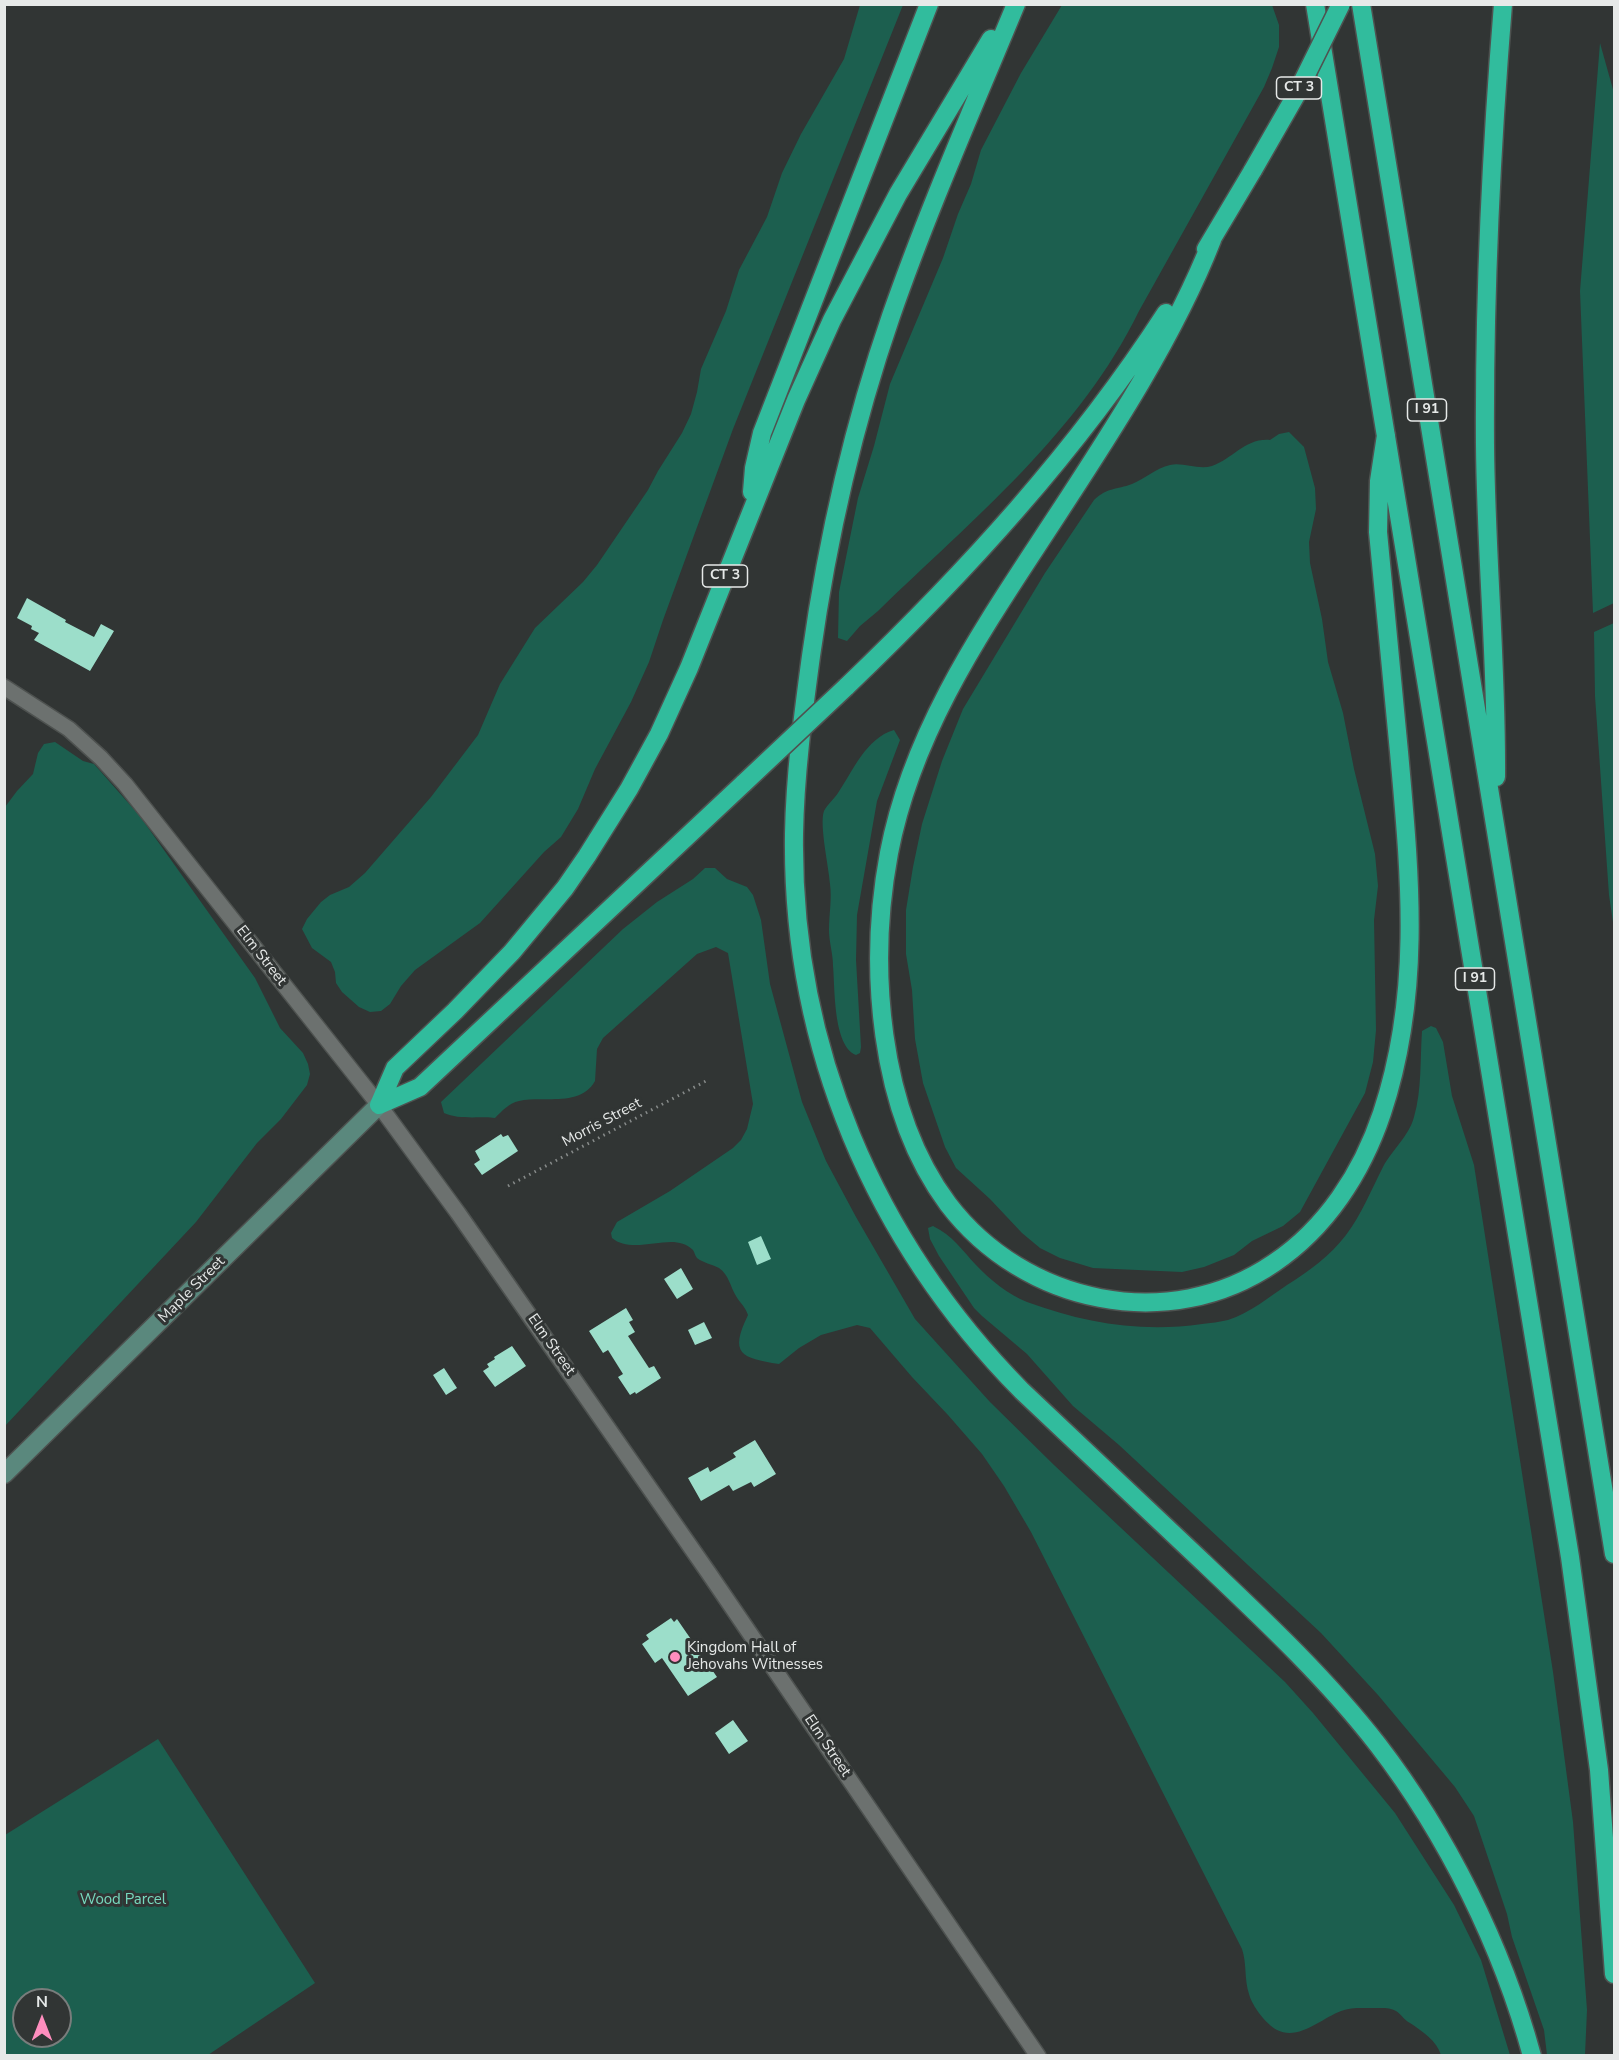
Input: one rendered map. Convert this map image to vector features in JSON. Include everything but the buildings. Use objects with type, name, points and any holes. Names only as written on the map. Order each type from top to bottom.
[{"type":"highway","points":[[752,506],[754,468],[762,433],[929,4]]},
{"type":"highway","points":[[1014,4],[887,328],[847,468],[825,573],[805,704],[796,781],[794,834],[794,875],[799,933],[816,1028],[838,1104],[867,1172],[908,1248],[950,1308],[984,1350],[1022,1390],[1301,1657],[1356,1718],[1405,1782],[1485,1926],[1507,1978],[1532,2055]]},
{"type":"highway","name":"CT 3","points":[[379,1105],[395,1068],[512,952],[565,888],[608,824],[644,761],[678,694],[812,362],[850,284],[898,194],[1014,4]]},
{"type":"highway","name":"I 91","points":[[1315,4],[1570,1557],[1599,1770],[1614,1974]]},
{"type":"highway","name":"CT 3","points":[[379,1105],[420,1087],[744,783],[846,687],[962,570],[1041,483],[1138,355],[1212,240],[1296,95],[1341,4]]},
{"type":"highway","name":"I 91","points":[[1360,4],[1614,1554]]},
{"type":"highway","points":[[1494,815],[1497,735],[1486,524],[1485,311],[1491,175],[1504,10]]},
{"type":"highway","points":[[1212,240],[1187,296],[1138,386],[985,626],[947,692],[921,747],[906,786],[886,871],[880,941],[883,1012],[894,1084],[910,1134],[932,1179],[948,1204],[965,1223],[1000,1255],[1027,1273],[1051,1284],[1092,1297],[1143,1302],[1196,1297],[1241,1282],[1278,1260],[1318,1226],[1347,1187],[1375,1132],[1387,1096],[1399,1042],[1408,974],[1411,927],[1408,850],[1378,532],[1379,481],[1386,435]]},
{"type":"main road","name":"Maple Street","points":[[4,1474],[379,1105]]},
{"type":"street","name":"Elm Street","points":[[4,687],[69,729],[125,784],[379,1105],[596,1409],[1038,2055]]},
{"type":"path","name":"Morris Street","points":[[508,1186],[706,1081]]},
{"type":"green space","points":[[860,5],[903,5],[733,429],[649,662],[631,702],[595,769],[578,809],[561,837],[544,852],[480,923],[415,970],[401,986],[390,1004],[381,1011],[370,1012],[359,1007],[342,992],[336,983],[331,962],[312,948],[302,929],[307,919],[321,902],[330,895],[349,887],[365,873],[431,797],[478,735],[500,684],[535,628],[583,582],[597,565],[648,490],[691,414],[701,369],[726,311],[739,270],[767,217],[782,173],[801,134],[844,59]]},
{"type":"green space","points":[[1062,5],[1272,5],[1279,25],[1279,47],[1264,87],[1115,355],[1087,396],[1056,435],[987,508],[860,626],[847,641],[838,638],[839,592],[858,498],[890,384],[943,258],[971,184],[981,150],[1021,73]]},
{"type":"green space","points":[[1600,43],[1614,93],[1614,603],[1593,613],[1580,291]]},
{"type":"green space","points":[[1289,432],[1304,447],[1315,488],[1316,509],[1309,542],[1310,563],[1328,662],[1343,713],[1375,854],[1378,886],[1374,920],[1376,1030],[1373,1062],[1365,1093],[1300,1212],[1283,1226],[1252,1241],[1234,1255],[1204,1267],[1182,1272],[1093,1268],[1060,1258],[1040,1248],[956,1168],[945,1147],[923,1083],[915,1039],[912,990],[906,954],[906,910],[922,824],[942,761],[963,709],[1045,573],[1094,500],[1112,489],[1132,484],[1165,466],[1175,464],[1212,466],[1253,442],[1270,440],[1279,434]]},
{"type":"green space","points":[[1614,623],[1614,929],[1609,895],[1595,696],[1594,632]]},
{"type":"green space","points":[[894,730],[900,740],[877,801],[857,915],[856,960],[861,1047],[860,1053],[856,1055],[848,1049],[843,1040],[835,1001],[829,934],[831,890],[823,836],[823,817],[825,809],[868,748],[884,734]]},
{"type":"green space","points":[[55,742],[83,761],[94,764],[139,815],[255,978],[280,1028],[303,1053],[310,1074],[307,1085],[281,1119],[257,1143],[196,1222],[5,1426],[5,807],[33,774],[38,753],[44,744]]},
{"type":"green space","points":[[705,868],[715,868],[727,879],[747,887],[753,895],[761,920],[770,984],[802,1102],[826,1161],[915,1319],[990,1402],[1054,1465],[1285,1682],[1395,1813],[1454,1905],[1481,1960],[1510,2055],[1441,2055],[1436,2045],[1419,2029],[1398,2012],[1388,2008],[1345,2010],[1294,2033],[1285,2033],[1268,2024],[1256,2009],[1247,1988],[1242,1949],[1031,1532],[982,1454],[870,1328],[857,1325],[821,1335],[799,1348],[779,1364],[755,1359],[742,1352],[739,1346],[739,1338],[748,1315],[722,1271],[699,1260],[693,1250],[677,1242],[633,1245],[618,1242],[612,1238],[611,1233],[617,1222],[670,1191],[733,1148],[747,1129],[753,1104],[728,953],[716,947],[697,954],[603,1038],[597,1049],[595,1081],[580,1095],[570,1098],[515,1102],[495,1118],[462,1117],[444,1113],[441,1102],[623,929]]},
{"type":"green space","points":[[1431,1026],[1436,1028],[1443,1042],[1452,1096],[1474,1165],[1553,1672],[1573,1822],[1587,2010],[1585,2055],[1547,2055],[1544,2030],[1474,1816],[1455,1787],[1378,1695],[1321,1633],[1119,1445],[1073,1406],[1027,1354],[974,1308],[939,1256],[930,1239],[928,1228],[933,1226],[946,1234],[987,1276],[1013,1295],[1070,1316],[1135,1327],[1212,1323],[1236,1317],[1311,1269],[1340,1242],[1352,1227],[1383,1167],[1412,1124],[1417,1107],[1422,1031]]},
{"type":"green space","name":"Wood Parcel","points":[[158,1739],[315,1983],[208,2055],[5,2055],[5,1835]]},
{"type":"place","name":"Kingdom Hall of Jehovahs Witnesses","points":[[675,1657]]}]
